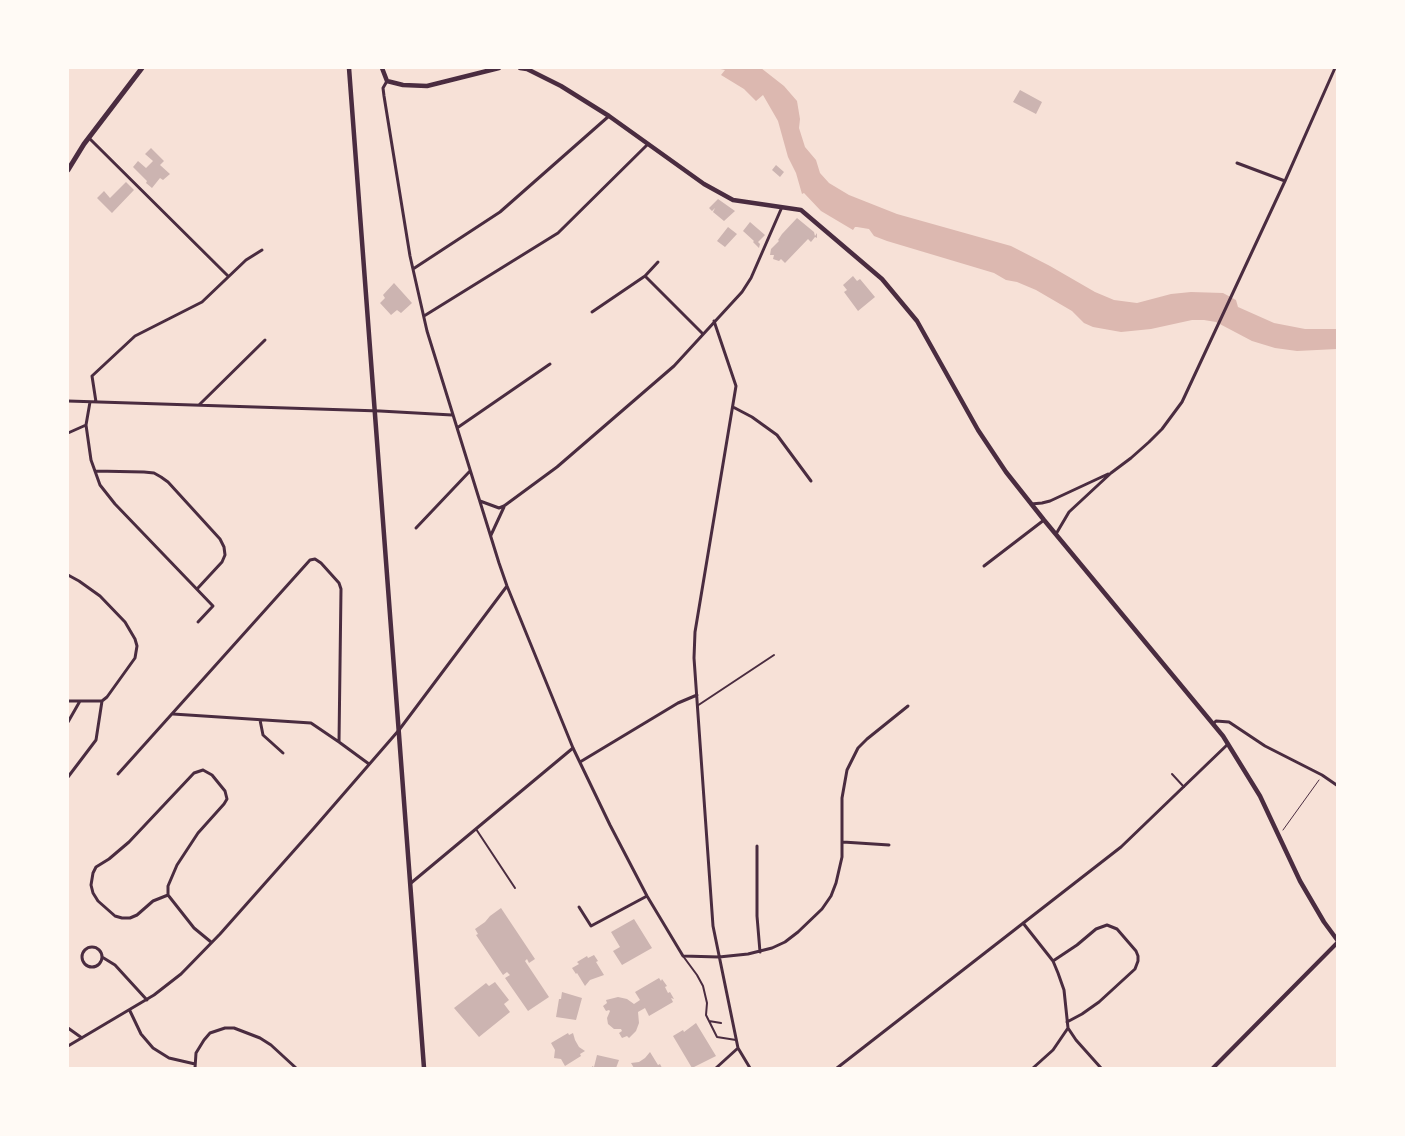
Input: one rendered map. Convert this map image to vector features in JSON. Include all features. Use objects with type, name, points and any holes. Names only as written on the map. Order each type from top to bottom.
[{"type":"main road","points":[[68,170],[89,138],[142,68]]},
{"type":"main road","points":[[348,68],[424,1068]]},
{"type":"main road","points":[[382,68],[387,81],[403,85],[427,86],[499,68]]},
{"type":"main road","points":[[520,68],[527,69],[561,86],[609,116],[704,184],[733,200],[796,208],[806,213],[878,275],[917,321],[978,430],[1006,472],[1228,744],[1254,785],[1300,881],[1338,941]]},
{"type":"street","points":[[1056,534],[1069,512],[1111,473],[1150,442],[1182,402],[1285,181],[1335,68]]},
{"type":"street","points":[[387,81],[383,88],[413,269],[424,316],[452,415],[507,586],[580,762],[647,896],[683,956],[719,957],[760,952],[785,942],[811,922],[831,896],[836,883],[842,858],[843,783],[852,759],[867,739],[908,706]]},
{"type":"street","points":[[413,269],[500,212],[609,116]]},
{"type":"street","points":[[89,138],[228,276]]},
{"type":"street","points":[[424,316],[558,233],[648,144]]},
{"type":"street","points":[[1237,163],[1285,181]]},
{"type":"street","points":[[480,501],[493,507],[499,508],[504,506],[557,467],[674,366],[742,292],[751,278],[782,206]]},
{"type":"street","points":[[96,402],[92,376],[135,336],[202,302],[246,260],[262,250]]},
{"type":"street","points":[[592,312],[646,276],[658,262]]},
{"type":"street","points":[[646,276],[702,334]]},
{"type":"street","points":[[714,321],[736,386],[695,632],[694,658],[713,926],[738,1048],[750,1068]]},
{"type":"street","points":[[199,405],[265,340]]},
{"type":"street","points":[[457,428],[550,364]]},
{"type":"street","points":[[68,401],[452,415]]},
{"type":"street","points":[[90,402],[86,425],[91,460],[100,485],[115,504],[213,606],[198,622]]},
{"type":"street","points":[[733,407],[752,417],[777,436],[812,481]]},
{"type":"street","points":[[68,433],[86,425]]},
{"type":"street","points":[[95,471],[144,472],[154,473],[162,477],[220,539],[224,547],[222,562],[197,590]]},
{"type":"street","points":[[416,528],[470,471]]},
{"type":"street","points":[[1032,504],[1050,501],[1111,473]]},
{"type":"street","points":[[491,536],[504,506]]},
{"type":"street","points":[[984,566],[1044,520]]},
{"type":"street","points":[[118,774],[310,560],[315,559],[322,562],[340,582],[341,589],[339,742]]},
{"type":"street","points":[[68,575],[106,601],[125,622],[135,638],[137,646],[135,658],[107,697],[102,701],[68,701]]},
{"type":"street","points":[[68,1046],[130,1011],[181,974],[314,828],[399,730],[507,586]]},
{"type":"street","points":[[580,762],[678,703],[696,695]]},
{"type":"street","points":[[68,777],[96,740],[102,701]]},
{"type":"street","points":[[68,722],[80,702]]},
{"type":"street","points":[[172,714],[311,723],[369,764]]},
{"type":"street","points":[[260,720],[262,735],[283,754]]},
{"type":"street","points":[[1213,724],[1216,721],[1229,722],[1276,752],[1322,775],[1338,786]]},
{"type":"street","points":[[837,1068],[1121,847],[1228,744]]},
{"type":"street","points":[[410,884],[574,748]]},
{"type":"street","points":[[168,895],[153,901],[137,915],[130,918],[122,918],[115,916],[98,901],[93,893],[91,878],[96,868],[110,859],[129,842],[194,773],[203,770],[212,775],[225,791],[226,799],[224,804],[198,833],[176,865],[168,886],[168,895],[194,928],[211,942]]},
{"type":"street","points":[[843,842],[889,845]]},
{"type":"street","points":[[757,846],[757,916],[760,952]]},
{"type":"street","points":[[579,908],[591,926],[647,896]]},
{"type":"street","points":[[1023,923],[1053,962],[1064,990],[1068,1028],[1101,1068]]},
{"type":"street","points":[[1053,962],[1078,945],[1096,929],[1107,925],[1117,929],[1138,956],[1135,969],[1082,1014],[1067,1022]]},
{"type":"street","points":[[1212,1068],[1338,941]]},
{"type":"street","points":[[102,957],[100,964],[92,968],[85,966],[81,957],[86,949],[92,947],[98,949],[102,957],[115,965],[147,1000]]},
{"type":"street","points":[[130,1011],[141,1034],[153,1048],[169,1058],[195,1066],[196,1054],[210,1033],[225,1028],[234,1028],[250,1033],[271,1045],[296,1068]]},
{"type":"street","points":[[68,1028],[82,1038]]},
{"type":"street","points":[[1034,1068],[1054,1050],[1068,1028]]},
{"type":"street","points":[[716,1068],[738,1048]]},
{"type":"lane","points":[[697,706],[774,655]]},
{"type":"lane","points":[[1172,774],[1184,787]]},
{"type":"lane","points":[[476,829],[516,888]]},
{"type":"lane","points":[[1333,934],[1338,929]]},
{"type":"lane","points":[[683,956],[703,986],[707,1003],[706,1016],[717,1037],[736,1040]]},
{"type":"lane","points":[[709,1021],[721,1023]]},
{"type":"path","points":[[1278,837],[1322,775]]},
{"type":"shaded area","points":[[716,68],[761,68],[784,86],[797,101],[800,119],[799,128],[805,147],[816,160],[820,173],[829,183],[849,195],[897,214],[1011,246],[1095,292],[1114,300],[1137,303],[1171,294],[1191,292],[1223,293],[1236,300],[1238,307],[1274,323],[1305,329],[1337,329],[1337,349],[1297,351],[1275,348],[1252,341],[1216,322],[1204,320],[1192,320],[1151,329],[1121,332],[1093,327],[1084,323],[1072,311],[1036,290],[1017,282],[1006,280],[994,273],[887,241],[874,236],[869,229],[855,227],[853,230],[821,211],[804,193],[802,194],[796,173],[788,157],[778,121],[763,95],[756,101],[744,89],[721,75],[725,70]]},
{"type":"building","points":[[1020,90],[1042,102],[1036,114],[1013,102]]},
{"type":"building","points":[[151,148],[164,161],[160,165],[170,174],[163,180],[160,178],[152,188],[133,167],[138,161],[146,168],[153,161],[145,154]]},
{"type":"building","points":[[776,165],[784,172],[780,177],[772,170]]},
{"type":"building","points":[[126,182],[134,190],[112,213],[97,198],[104,191],[110,198]]},
{"type":"building","points":[[718,199],[735,211],[724,221],[713,212],[715,208],[712,211],[709,208]]},
{"type":"building","points":[[797,218],[814,232],[815,236],[817,233],[817,238],[815,237],[811,242],[808,239],[785,263],[781,259],[779,261],[773,259],[774,255],[770,255],[771,249]]},
{"type":"building","points":[[750,222],[765,235],[758,242],[760,244],[759,248],[743,231]]},
{"type":"building","points":[[728,227],[737,234],[725,247],[717,241]]},
{"type":"building","points":[[853,276],[857,281],[860,279],[875,297],[858,311],[844,292],[847,290],[843,285]]},
{"type":"building","points":[[394,283],[412,303],[401,313],[397,310],[391,315],[380,303],[385,298],[383,295]]},
{"type":"building","points":[[501,908],[535,959],[529,963],[527,959],[525,961],[549,997],[528,1011],[505,978],[510,975],[507,972],[503,975],[476,935],[478,934],[475,929]]},
{"type":"building","points":[[634,919],[652,948],[622,965],[613,951],[620,947],[611,932]]},
{"type":"building","points":[[594,955],[604,975],[590,980],[585,986],[572,968],[579,964],[577,962],[587,956],[588,958]]},
{"type":"building","points":[[659,978],[667,986],[665,987],[674,999],[671,998],[673,1002],[649,1016],[645,1008],[638,1012],[639,1023],[636,1031],[629,1038],[627,1036],[622,1038],[619,1033],[622,1031],[621,1029],[614,1029],[608,1024],[607,1018],[610,1011],[606,1011],[603,1006],[607,1003],[606,1000],[618,997],[627,999],[634,1004],[640,1000],[635,992]]},
{"type":"building","points":[[495,982],[509,1000],[504,1004],[510,1012],[479,1037],[454,1008],[486,983],[489,986]]},
{"type":"building","points":[[562,992],[582,998],[576,1020],[556,1017]]},
{"type":"building","points":[[696,1023],[716,1056],[692,1068],[673,1036],[683,1030],[684,1032]]},
{"type":"building","points":[[568,1033],[569,1035],[573,1033],[579,1047],[585,1051],[580,1054],[581,1056],[565,1066],[561,1059],[554,1058],[555,1050],[551,1043]]},
{"type":"building","points":[[650,1052],[662,1068],[634,1068],[631,1063],[639,1062]]},
{"type":"building","points":[[597,1055],[619,1060],[616,1068],[592,1068],[592,1066],[594,1067]]}]
